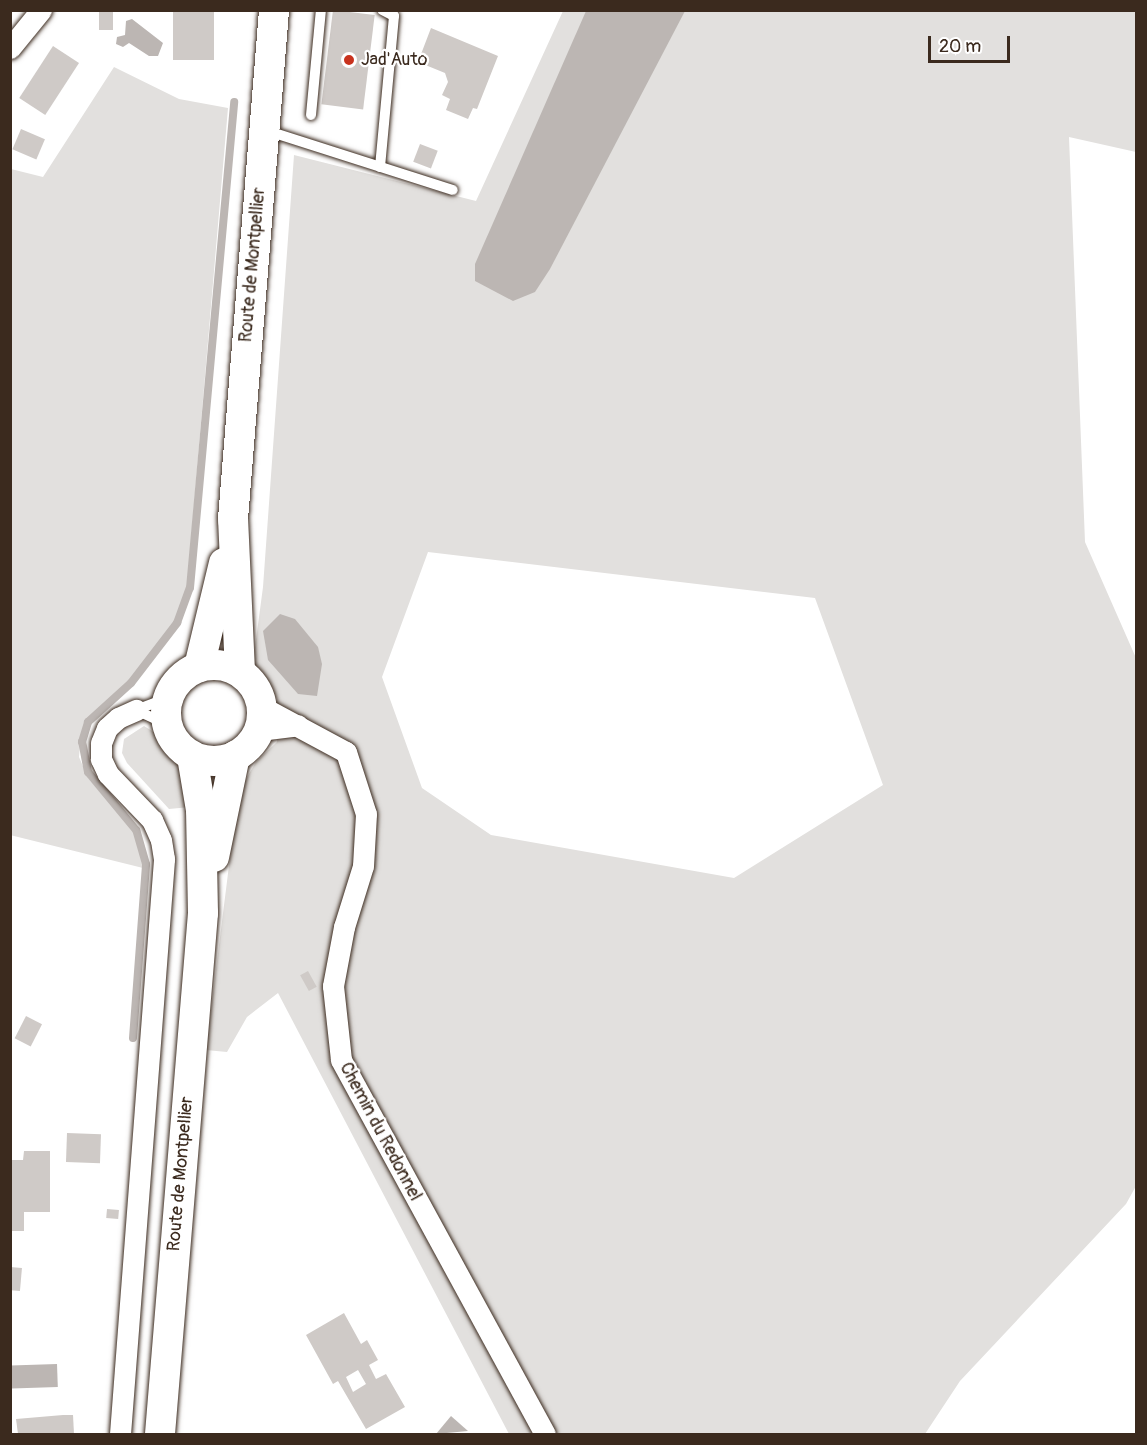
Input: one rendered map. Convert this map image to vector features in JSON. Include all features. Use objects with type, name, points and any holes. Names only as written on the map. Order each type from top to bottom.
[{"type":"street","points":[[10,48],[41,10]]},
{"type":"street","name":"Route de Montpellier","points":[[240,672],[233,519],[274,10]]},
{"type":"street","name":"Route de Montpellier","points":[[199,667],[233,519]]},
{"type":"street","points":[[220,665],[240,672],[255,687],[261,719],[245,750],[235,756],[214,761],[192,756],[177,743],[168,712],[180,679],[199,667],[220,665]]},
{"type":"street","points":[[120,1434],[164,859],[161,840],[152,820],[108,774],[101,759],[101,743],[112,723],[136,710]]},
{"type":"street","name":"Chemin du Redonnel","points":[[261,719],[299,724],[346,752],[366,814],[363,866],[344,927],[333,986],[340,1060],[545,1434]]},
{"type":"street","name":"Route de Montpellier","points":[[160,1434],[202,913],[201,810],[192,756]]},
{"type":"street","name":"Route de Montpellier","points":[[202,913],[235,756]]},
{"type":"lane","points":[[312,115],[321,10]]},
{"type":"lane","points":[[380,167],[394,16],[382,10]]},
{"type":"lane","points":[[264,129],[453,190]]},
{"type":"lane","points":[[136,710],[168,712]]},
{"type":"lane","points":[[136,710],[168,712]]},
{"type":"shaded area","points":[[563,11],[1136,11],[1136,152],[1069,137],[1085,542],[1136,658],[1136,1186],[1126,1204],[960,1381],[925,1434],[509,1434],[278,993],[247,1017],[227,1052],[206,1050],[238,793],[256,762],[277,742],[277,699],[253,662],[263,587],[294,155],[476,201]],"holes":[[[428,552],[815,598],[883,785],[734,878],[491,835],[422,788],[382,677]]]},
{"type":"shaded area","points":[[586,11],[685,11],[550,269],[535,292],[513,301],[475,281],[475,264]]},
{"type":"shaded area","points":[[132,19],[163,43],[158,56],[149,56],[129,43],[123,47],[116,44],[117,37],[125,35],[126,21]]},
{"type":"shaded area","points":[[114,67],[179,99],[228,108],[187,586],[176,620],[124,688],[86,721],[81,734],[79,757],[88,778],[136,834],[143,868],[10,835],[11,169],[43,177]]},
{"type":"shaded area","points":[[280,614],[295,619],[318,647],[322,664],[317,696],[298,694],[268,660],[263,631]]},
{"type":"shaded area","points":[[144,726],[157,734],[184,772],[190,807],[169,809],[127,763],[122,753],[124,739]]},
{"type":"shaded area","points":[[57,1364],[58,1387],[12,1389],[11,1366]]},
{"type":"shaded area","points":[[451,1416],[468,1431],[436,1434]]},
{"type":"building","points":[[99,10],[113,10],[113,30],[99,30]]},
{"type":"building","points":[[173,10],[214,10],[214,60],[173,60]]},
{"type":"building","name":"Jad'Auto","points":[[333,10],[375,15],[363,109],[321,104]]},
{"type":"building","points":[[431,28],[498,56],[477,109],[473,108],[468,119],[446,110],[450,99],[442,95],[448,82],[445,73],[418,62]]},
{"type":"building","points":[[53,46],[79,63],[45,115],[19,98]]},
{"type":"building","points":[[21,129],[45,139],[36,159],[12,149]]},
{"type":"building","points":[[420,144],[438,151],[431,169],[413,162]]},
{"type":"building","points":[[308,971],[317,987],[309,991],[300,975]]},
{"type":"building","points":[[26,1016],[42,1024],[31,1046],[15,1038]]},
{"type":"building","points":[[67,1133],[101,1134],[100,1163],[66,1162]]},
{"type":"building","points":[[24,1151],[50,1151],[50,1212],[24,1212],[24,1231],[10,1231],[10,1160],[23,1160]]},
{"type":"building","points":[[107,1209],[119,1210],[118,1219],[106,1218]]},
{"type":"building","points":[[10,1267],[22,1268],[20,1291],[10,1290]]},
{"type":"building","points":[[344,1313],[361,1344],[367,1340],[378,1360],[369,1365],[376,1379],[386,1374],[405,1407],[366,1429],[338,1381],[333,1384],[306,1335]],"holes":[[[358,1370],[366,1384],[353,1392],[346,1377]]]},
{"type":"building","points":[[73,1415],[74,1434],[18,1434],[16,1419]]},
{"type":"waterway","points":[[133,1038],[146,864],[136,830],[88,772],[82,742],[88,722],[131,683],[177,623],[190,588],[234,102]]},
{"type":"place","name":"Jad'Auto","points":[[349,60]]}]
